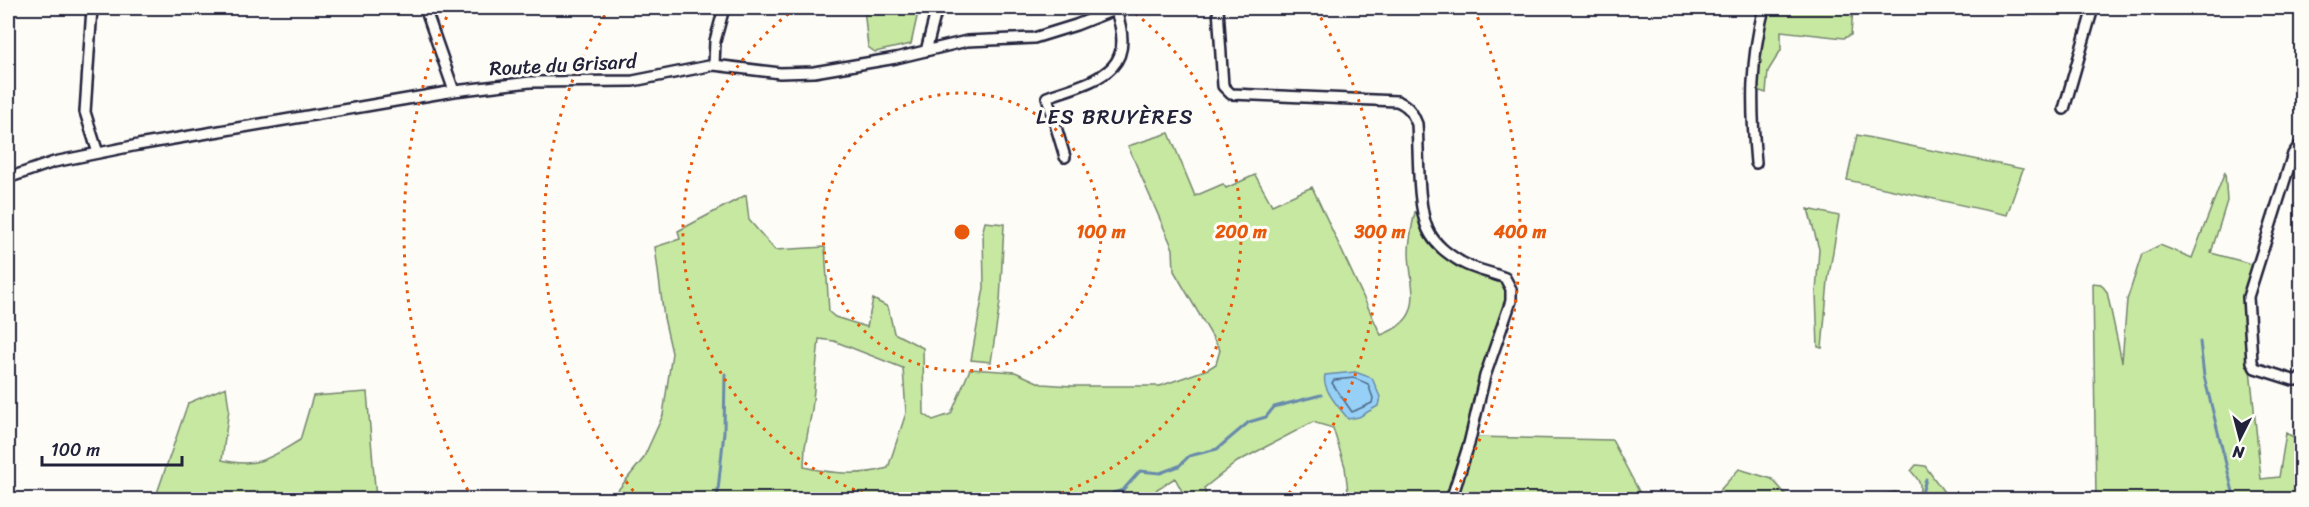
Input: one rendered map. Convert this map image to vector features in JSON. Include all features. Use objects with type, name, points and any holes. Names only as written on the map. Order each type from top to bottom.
[{"type":"street","points":[[92,8],[85,112],[98,153]]},
{"type":"street","points":[[425,8],[454,91]]},
{"type":"street","points":[[714,65],[715,41],[724,8]]},
{"type":"street","points":[[926,51],[937,8]]},
{"type":"street","points":[[1218,8],[1223,86],[1231,94],[1397,101],[1406,105],[1412,111],[1417,124],[1423,206],[1428,229],[1446,253],[1473,268],[1505,278],[1511,289],[1511,301],[1485,376],[1469,444],[1451,500]]},
{"type":"street","points":[[1756,163],[1751,112],[1753,66],[1764,8]]},
{"type":"street","points":[[2064,109],[2093,8]]},
{"type":"street","points":[[1065,157],[1047,97],[1098,80],[1113,68],[1121,53],[1123,43],[1120,23],[1113,9]]},
{"type":"street","name":"Route du Grisard","points":[[8,178],[54,162],[98,153],[454,91],[530,82],[633,81],[714,65],[798,73],[871,63],[967,41],[1034,38],[1076,26],[1113,9]]},
{"type":"street","points":[[2301,147],[2298,147],[2293,154],[2248,297],[2252,362],[2255,368],[2293,380],[2301,376]]},
{"type":"green space","points":[[864,8],[919,8],[911,44],[875,52],[868,47]]},
{"type":"green space","points":[[1769,8],[1853,8],[1851,35],[1844,38],[1781,31],[1781,50],[1768,71],[1766,93],[1754,89],[1762,33]]},
{"type":"green space","points":[[1169,133],[1195,196],[1223,184],[1226,188],[1255,175],[1272,205],[1312,187],[1381,335],[1405,320],[1413,301],[1409,248],[1415,212],[1419,213],[1430,244],[1445,256],[1504,282],[1507,301],[1448,490],[1448,499],[1349,499],[1345,467],[1333,428],[1313,422],[1237,462],[1204,488],[1207,499],[1186,499],[1175,478],[1157,489],[1152,500],[610,500],[643,459],[663,415],[672,353],[664,318],[655,247],[680,239],[678,231],[746,195],[749,220],[775,250],[825,247],[829,312],[835,317],[867,327],[873,299],[888,307],[894,333],[923,348],[924,414],[933,420],[951,414],[970,369],[1015,372],[1042,384],[1160,386],[1216,364],[1220,350],[1174,271],[1173,249],[1128,146]],"holes":[[[819,339],[834,341],[903,368],[906,413],[888,468],[846,473],[804,467]]]},
{"type":"green space","points":[[1857,135],[2023,169],[2007,215],[1847,180]]},
{"type":"green space","points":[[2225,172],[2227,201],[2211,253],[2252,264],[2243,298],[2261,479],[2279,477],[2286,433],[2301,441],[2301,499],[2096,499],[2093,283],[2101,284],[2107,292],[2122,362],[2127,300],[2142,254],[2160,245],[2192,258]]},
{"type":"green space","points":[[1808,209],[1839,216],[1828,281],[1822,348],[1818,347],[1816,293],[1819,249]]},
{"type":"green space","points":[[985,222],[1004,224],[1000,302],[991,362],[971,360],[984,288],[983,230]]},
{"type":"green space","points":[[226,387],[229,409],[222,460],[245,463],[264,460],[300,440],[313,396],[367,392],[376,499],[155,499],[188,403]]},
{"type":"green space","points":[[1473,437],[1612,440],[1643,499],[1454,500]]},
{"type":"green space","points":[[1916,465],[1925,466],[1949,499],[1916,499],[1920,485],[1911,471]]},
{"type":"green space","points":[[1739,469],[1772,479],[1790,499],[1712,499]]},
{"type":"green space","points":[[1895,492],[1911,499],[1879,499],[1882,495]]},
{"type":"water","points":[[1355,372],[1372,378],[1380,397],[1378,406],[1359,417],[1348,419],[1328,392],[1325,375]]},
{"type":"waterway","points":[[2200,342],[2204,376],[2235,500]]},
{"type":"waterway","points":[[717,500],[724,432],[725,374]]},
{"type":"waterway","points":[[1107,500],[1113,493],[1123,490],[1140,471],[1160,473],[1179,466],[1189,456],[1217,449],[1249,422],[1266,417],[1274,407],[1321,395]]},
{"type":"waterway","points":[[1920,500],[1926,479]]},
{"type":"district","name":"LES BRUYÈRES","points":[[1115,117]]}]
